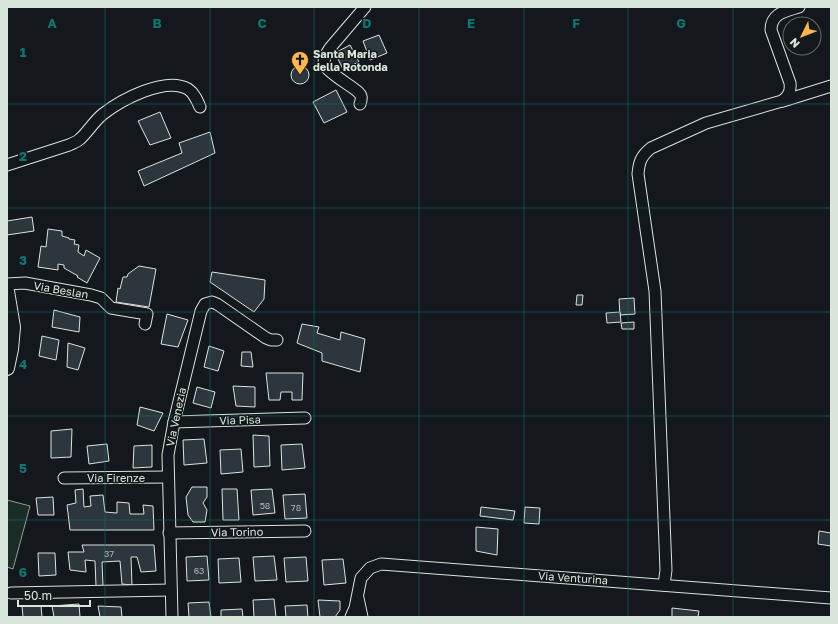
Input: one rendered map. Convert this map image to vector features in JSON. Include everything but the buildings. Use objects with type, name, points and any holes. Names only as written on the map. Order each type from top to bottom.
[{"type":"main road","points":[[7,291],[13,327],[11,349],[7,368]]},
{"type":"street","points":[[360,104],[362,99],[361,94],[330,71],[325,66],[324,60],[330,48],[365,7]]},
{"type":"street","points":[[782,101],[788,95],[791,88],[771,30],[771,26],[777,15],[799,7]]},
{"type":"street","points":[[7,165],[69,145],[78,140],[102,115],[119,102],[143,92],[163,86],[181,87],[188,89],[192,93],[197,99],[200,107]]},
{"type":"street","points":[[664,585],[666,570],[656,290],[638,174],[640,163],[646,153],[652,148],[706,124],[831,86]]},
{"type":"street","name":"Via Beslan","points":[[7,284],[25,283],[101,298],[111,308],[147,314],[145,324]]},
{"type":"street","name":"Via Venezia","points":[[172,617],[168,455],[174,422],[201,311],[205,304],[212,302],[266,338],[277,340]]},
{"type":"street","name":"Via Pisa","points":[[174,422],[305,418]]},
{"type":"street","name":"Via Firenze","points":[[64,478],[168,477]]},
{"type":"street","name":"Via Torino","points":[[169,533],[305,531]]},
{"type":"street","name":"Via Venturina","points":[[351,617],[355,608],[361,578],[370,568],[381,564],[831,598]]},
{"type":"street","points":[[11,593],[171,590]]},
{"type":"street","points":[[358,596],[362,617]]},
{"type":"green space","points":[[7,500],[30,506],[13,569],[7,567]]},
{"type":"place","name":"Santa Maria della Rotonda","points":[[300,75]]}]
